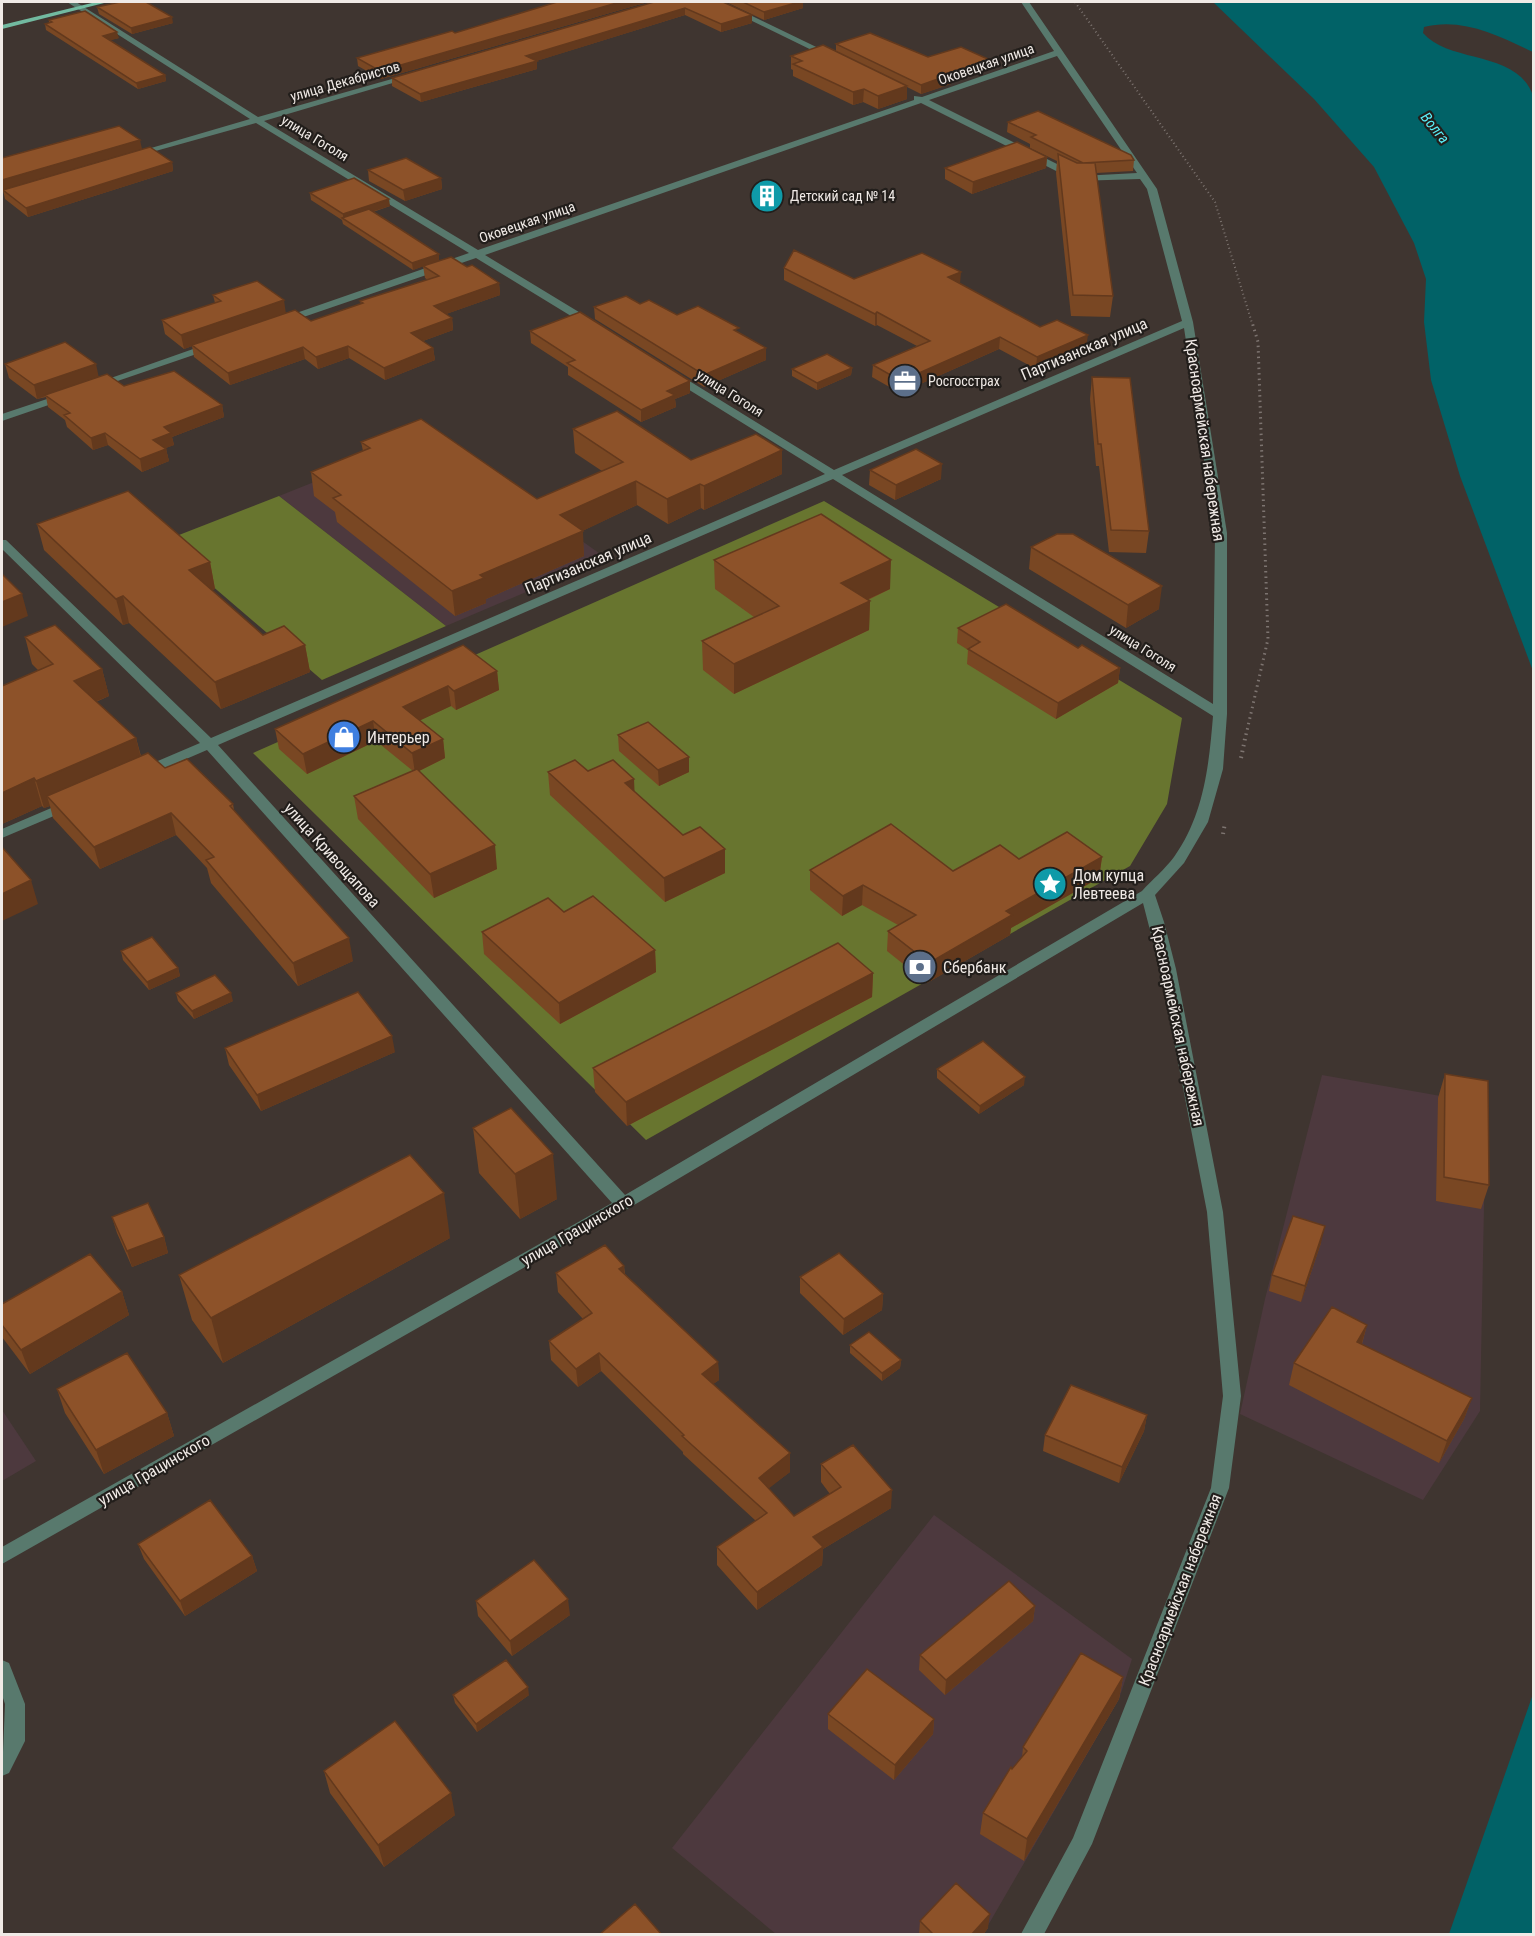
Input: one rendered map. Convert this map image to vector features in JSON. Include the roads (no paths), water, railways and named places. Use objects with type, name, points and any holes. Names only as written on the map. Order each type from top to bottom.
[{"type":"main road","points":[[2,27],[76,4],[104,2]]},
{"type":"street","points":[[717,2],[846,64]]},
{"type":"street","name":"Красноармейская набережная","points":[[1025,2],[1152,189],[1188,322],[1221,533],[1220,714],[1216,769],[1201,822],[1179,860],[1147,894],[1157,922],[1168,969],[1215,1212],[1232,1396],[1220,1488],[1081,1844],[1032,1935]]},
{"type":"street","name":"улица Гоголя","points":[[76,4],[257,120],[479,253],[600,330]]},
{"type":"street","name":"Оковецкая улица","points":[[268,326],[1060,52]]},
{"type":"street","name":"улица Декабристов","points":[[124,159],[425,71]]},
{"type":"street","points":[[911,95],[1079,179],[1143,176]]},
{"type":"street","name":"Партизанская улица","points":[[132,777],[1188,322]]},
{"type":"street","points":[[90,387],[223,341]]},
{"type":"street","name":"улица Гоголя","points":[[661,368],[1220,714]]},
{"type":"street","points":[[2,418],[79,391]]},
{"type":"street","name":"улица Кривощапова","points":[[2,543],[209,744],[623,1204]]},
{"type":"street","points":[[2,834],[78,801]]},
{"type":"street","name":"улица Грацинского","points":[[2,1556],[623,1204],[1147,894]]},
{"type":"street","points":[[2,1669],[15,1704],[15,1741],[2,1766]]},
{"type":"water","name":"Волга","points":[[1213,2],[1533,2],[1533,52],[1494,34],[1467,26],[1453,24],[1424,27],[1423,33],[1435,43],[1449,49],[1499,64],[1513,71],[1525,81],[1533,96],[1533,671],[1460,476],[1431,380],[1424,322],[1426,279],[1414,243],[1374,167],[1314,99]]},
{"type":"water","points":[[1533,1694],[1533,1934],[1449,1934]]},
{"type":"place","name":"Детский сад № 14","points":[[767,196]]},
{"type":"place","name":"Росгосстрах","points":[[905,381]]},
{"type":"place","name":"Интерьер","points":[[344,737]]},
{"type":"place","name":"Дом купца Левтеева","points":[[1050,884]]},
{"type":"place","name":"Сбербанк","points":[[920,967]]}]
